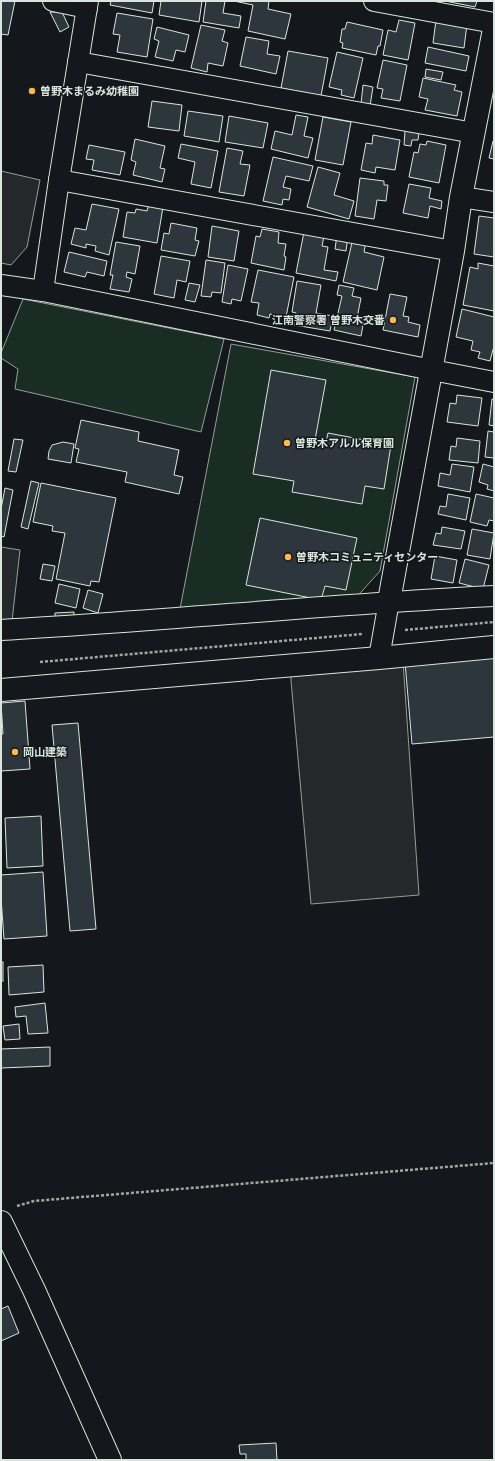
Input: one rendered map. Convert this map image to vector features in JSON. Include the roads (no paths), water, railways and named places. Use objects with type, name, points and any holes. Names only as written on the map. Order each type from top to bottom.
[{"type":"street","points":[[43,291],[87,4],[53,1]]},
{"type":"street","points":[[374,1],[494,23]]},
{"type":"street","points":[[379,658],[432,370],[461,197],[494,30]]},
{"type":"street","points":[[78,62],[474,133]]},
{"type":"street","points":[[59,180],[453,251]]},
{"type":"street","points":[[461,197],[494,202]]},
{"type":"street","points":[[1,284],[43,291],[494,382]]},
{"type":"street","points":[[1,630],[92,625],[389,601],[494,596]]},
{"type":"street","points":[[1,690],[494,647]]},
{"type":"street","points":[[8,1214],[34,1290],[110,1460]]},
{"type":"place","name":"曽野木まるみ幼稚園","points":[[32,91]]},
{"type":"place","name":"江南警察署 曽野木交番","points":[[393,320]]},
{"type":"place","name":"曽野木アルル保育園","points":[[287,443]]},
{"type":"place","name":"曽野木コミュニティセンター","points":[[288,557]]},
{"type":"place","name":"岡山建築","points":[[15,752]]}]
